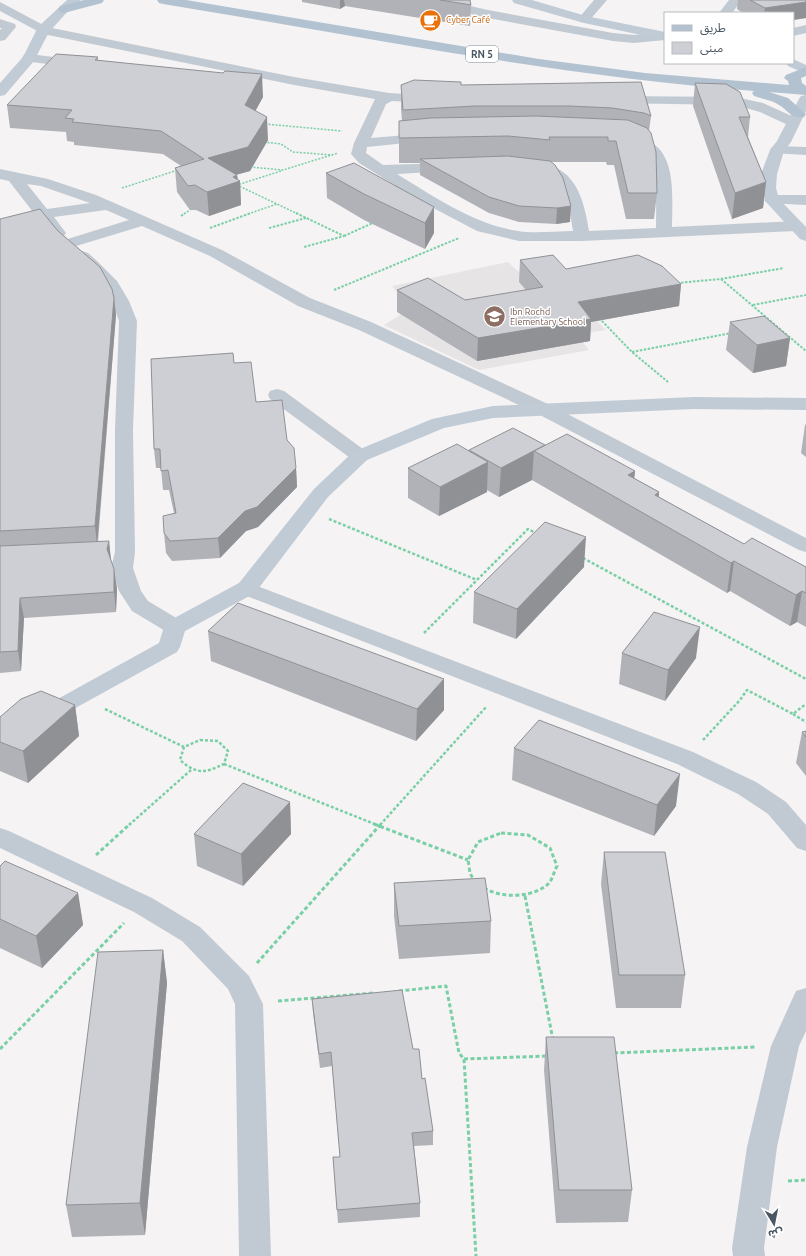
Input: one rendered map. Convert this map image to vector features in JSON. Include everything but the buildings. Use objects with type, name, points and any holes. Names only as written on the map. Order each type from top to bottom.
[{"type":"main road","points":[[68,4],[98,0]]},
{"type":"main road","name":"RN 5","points":[[163,0],[515,60],[621,74],[725,84],[802,105]]},
{"type":"main road","name":"RN 5","points":[[222,0],[576,61],[657,70],[791,78]]},
{"type":"main road","points":[[725,84],[802,105],[794,78],[791,78],[806,70]]},
{"type":"street","points":[[428,0],[488,14],[623,38],[650,38],[664,36]]},
{"type":"street","points":[[488,14],[517,0],[584,19],[664,36]]},
{"type":"street","points":[[584,19],[601,0]]},
{"type":"street","points":[[726,12],[736,0]]},
{"type":"street","points":[[0,92],[29,58],[43,30],[68,4]]},
{"type":"street","points":[[0,6],[43,30],[384,100]]},
{"type":"street","points":[[0,23],[10,27],[0,37]]},
{"type":"street","points":[[794,32],[806,29]]},
{"type":"street","points":[[794,53],[806,55]]},
{"type":"street","points":[[29,58],[90,65]]},
{"type":"street","points":[[794,64],[806,70]]},
{"type":"street","points":[[227,80],[384,100],[443,100]]},
{"type":"street","points":[[384,100],[363,138],[358,154],[364,160],[425,198],[483,228],[519,236],[582,236],[664,232],[801,231]]},
{"type":"street","points":[[605,100],[734,101],[749,103],[768,109],[802,105]]},
{"type":"street","points":[[801,231],[772,200],[768,188],[769,174],[777,150],[784,142],[802,105]]},
{"type":"street","points":[[363,138],[446,137]]},
{"type":"street","points":[[618,139],[638,141],[654,149],[659,157],[662,171],[664,232]]},
{"type":"street","points":[[777,150],[806,151]]},
{"type":"street","points":[[381,170],[467,166]]},
{"type":"street","points":[[529,167],[554,170],[559,174],[573,194],[577,206],[582,236]]},
{"type":"street","points":[[7,176],[43,182],[91,198],[216,253],[304,302],[365,326],[545,410],[806,546]]},
{"type":"street","points":[[7,176],[43,214],[67,244],[100,270],[110,281],[124,306],[128,321],[124,430],[125,552],[122,568],[130,590],[140,606],[175,627]]},
{"type":"street","points":[[772,200],[806,200]]},
{"type":"street","points":[[0,224],[27,219],[43,214],[108,205]]},
{"type":"street","points":[[67,244],[144,221]]},
{"type":"street","points":[[277,395],[360,456]]},
{"type":"street","points":[[0,731],[62,706],[169,648],[175,627],[247,588],[321,493],[360,456],[439,423],[493,412],[694,403],[806,404]]},
{"type":"street","points":[[102,553],[125,552]]},
{"type":"street","points":[[247,588],[406,651],[685,758],[746,788],[777,808],[806,842]]},
{"type":"street","points":[[0,836],[143,905],[191,934],[244,993],[255,1256]]},
{"type":"street","points":[[749,1256],[748,1248],[762,1147],[785,1046],[806,999]]},
{"type":"path","points":[[262,124],[363,138]]},
{"type":"path","points":[[344,236],[237,185],[332,155],[363,138]]},
{"type":"path","points":[[257,141],[281,144],[293,152],[332,155]]},
{"type":"path","points":[[246,167],[283,170]]},
{"type":"path","points":[[91,198],[180,170]]},
{"type":"path","points":[[181,238],[277,204]]},
{"type":"path","points":[[269,228],[306,218]]},
{"type":"path","points":[[304,247],[344,236],[378,220]]},
{"type":"path","points":[[304,302],[483,228]]},
{"type":"path","points":[[675,283],[721,279],[784,268]]},
{"type":"path","points":[[721,279],[806,351]]},
{"type":"path","points":[[753,306],[806,295]]},
{"type":"path","points":[[594,314],[632,352],[694,403]]},
{"type":"path","points":[[767,326],[775,324]]},
{"type":"path","points":[[632,352],[737,332]]},
{"type":"path","points":[[307,510],[477,580]]},
{"type":"path","points":[[406,651],[528,529],[542,536]]},
{"type":"path","points":[[577,555],[806,679]]},
{"type":"path","points":[[244,993],[378,826],[473,720],[504,688]]},
{"type":"path","points":[[685,758],[740,700],[747,690],[806,722]]},
{"type":"path","points":[[79,697],[184,747],[200,740],[218,741],[228,751],[224,764],[209,772],[191,770],[180,760],[184,747]]},
{"type":"path","points":[[793,714],[806,704]]},
{"type":"path","points":[[224,764],[378,826],[468,860]]},
{"type":"path","points":[[77,873],[191,770]]},
{"type":"path","points":[[501,833],[528,835],[550,848],[557,866],[548,885],[525,896],[503,895],[484,888],[470,875],[468,860],[478,842],[501,833]]},
{"type":"path","points":[[525,896],[554,1048]]},
{"type":"path","points":[[0,1049],[143,905]]},
{"type":"path","points":[[391,991],[446,986],[459,1052],[464,1059],[476,1256]]},
{"type":"path","points":[[244,993],[375,993]]},
{"type":"path","points":[[611,1053],[785,1046]]},
{"type":"path","points":[[464,1059],[548,1056]]},
{"type":"shaded area","name":"Ibn Rochd Elementary School","points":[[508,262],[538,290],[561,286],[606,330],[586,333],[580,339],[589,350],[479,370],[384,325],[410,309],[392,286]]},
{"type":"place","name":"Cyber Café","points":[[430,20]]},
{"type":"place","name":"Ibn Rochd Elementary School","points":[[495,317]]}]
